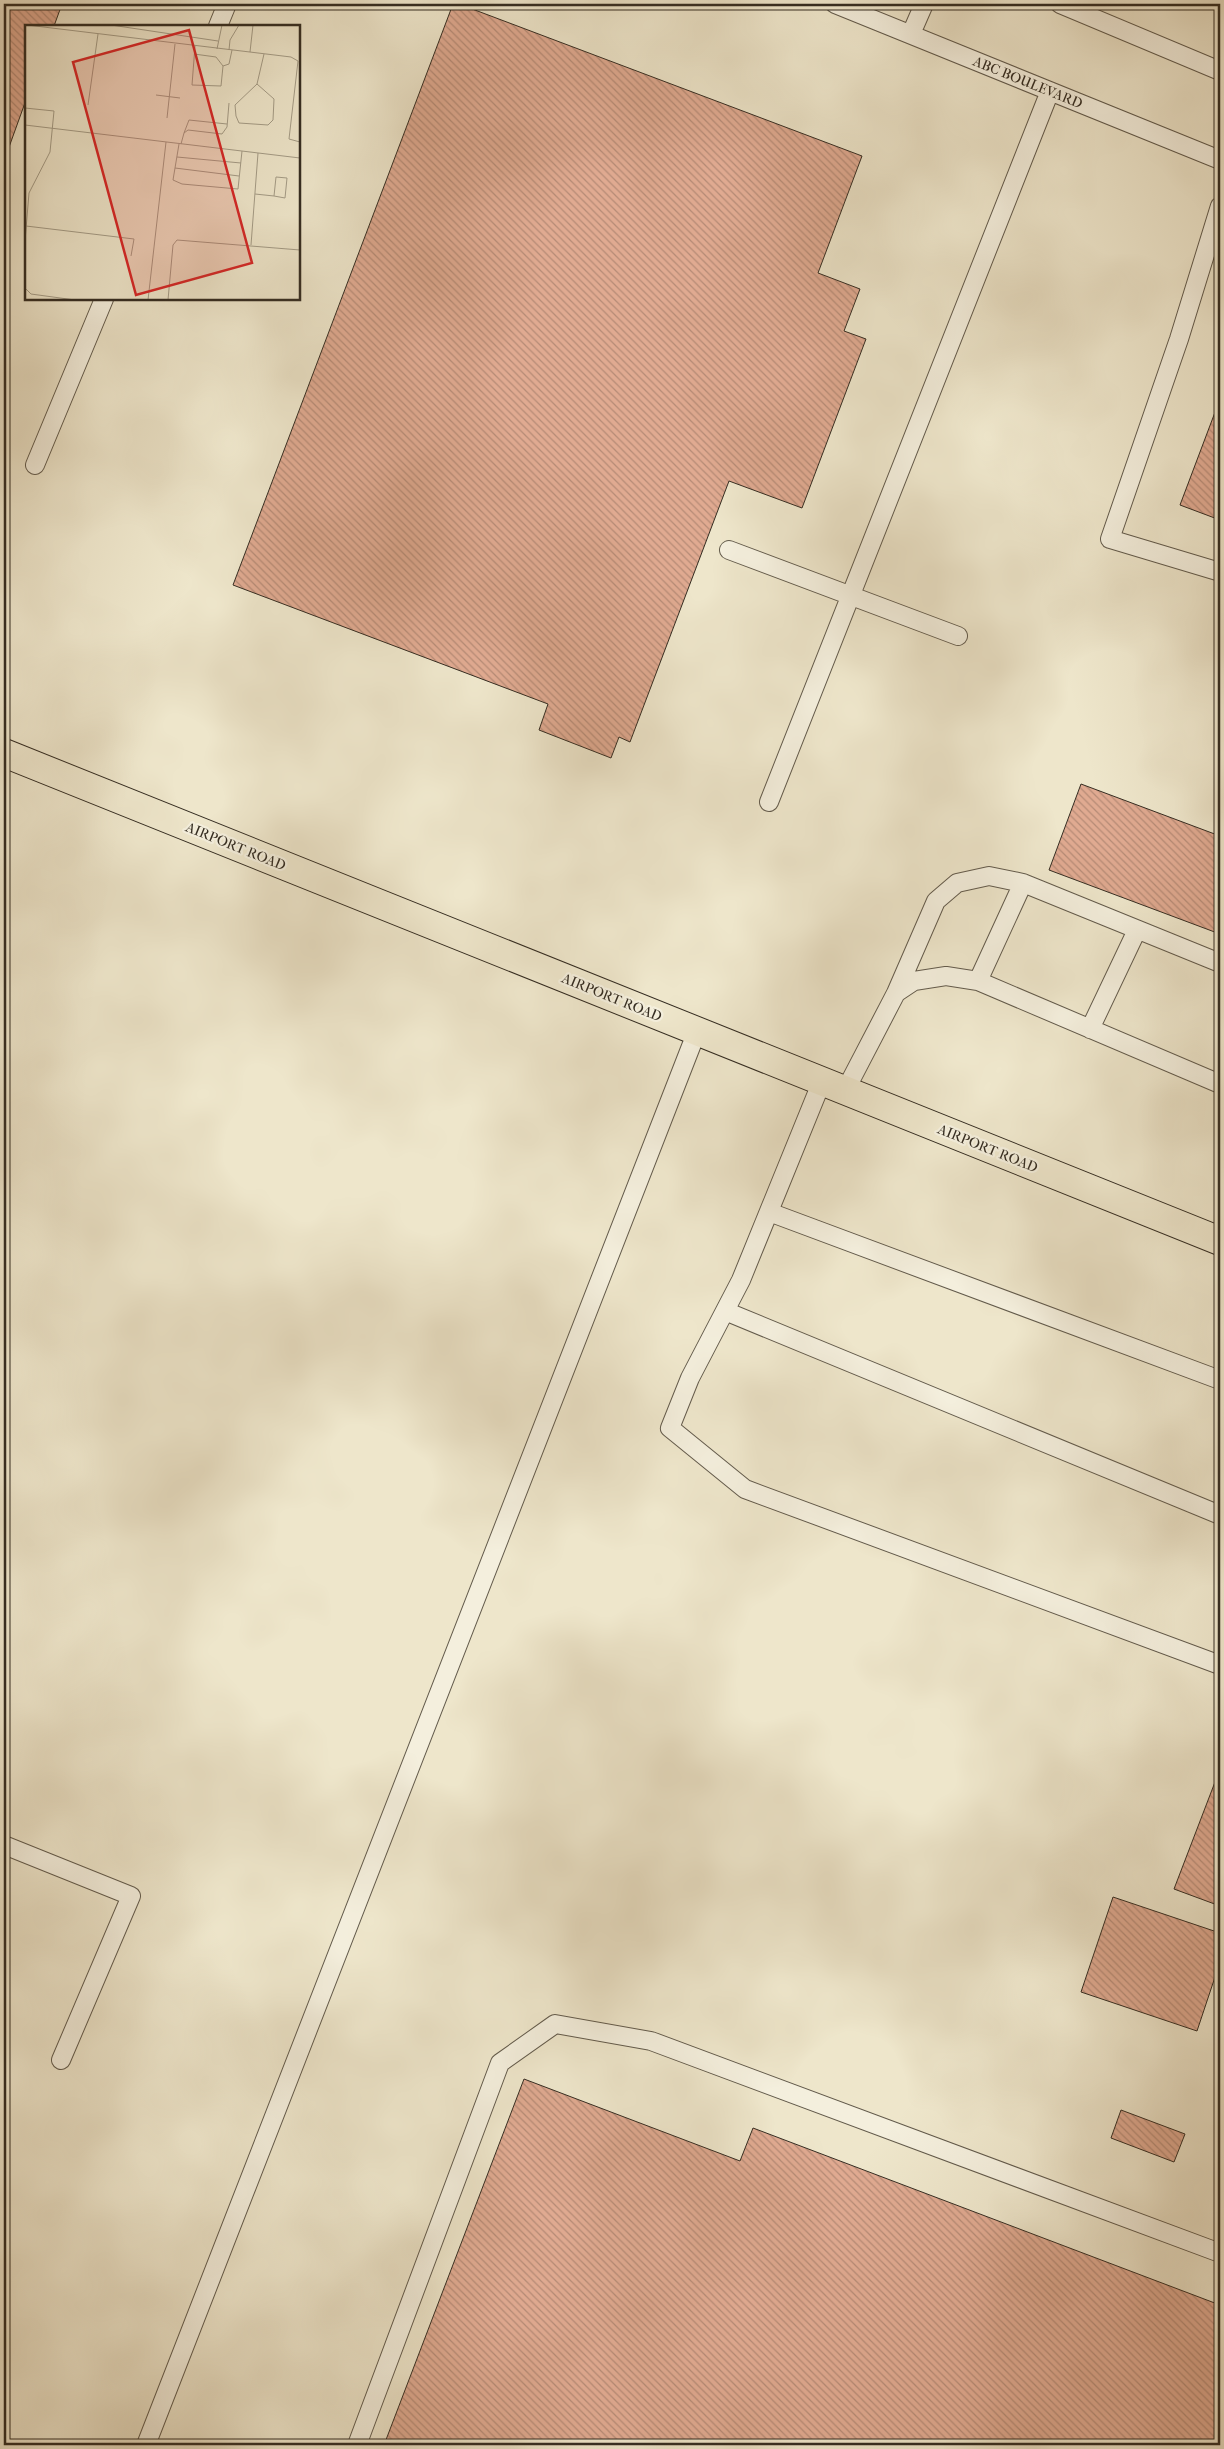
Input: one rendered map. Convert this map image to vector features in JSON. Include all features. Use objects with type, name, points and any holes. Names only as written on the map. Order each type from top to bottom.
[{"type":"highway","name":"AIRPORT ROAD","points":[[4,753],[1220,1241]]},
{"type":"lane","points":[[218,25],[227,4]]},
{"type":"lane","name":"ABC BOULEVARD","points":[[835,4],[1220,160]]},
{"type":"lane","points":[[911,34],[924,4]]},
{"type":"lane","points":[[1060,4],[1220,71]]},
{"type":"lane","points":[[769,802],[1050,91]]},
{"type":"lane","points":[[1220,206],[1214,250],[1179,339],[1110,539],[1220,572]]},
{"type":"lane","points":[[35,465],[104,300]]},
{"type":"lane","points":[[729,550],[958,636]]},
{"type":"lane","points":[[1220,963],[1023,883],[989,876],[957,883],[936,901],[896,993],[834,1086],[769,1212],[741,1280],[690,1378],[670,1428],[745,1489],[1220,1665]]},
{"type":"lane","points":[[978,981],[1023,883]]},
{"type":"lane","points":[[1090,1029],[1137,930]]},
{"type":"lane","points":[[896,993],[914,981],[930,978],[946,976],[978,981],[1220,1084]]},
{"type":"lane","points":[[146,2445],[697,1031]]},
{"type":"lane","points":[[769,1212],[1220,1380]]},
{"type":"lane","points":[[725,1311],[1220,1516]]},
{"type":"lane","points":[[4,1845],[131,1896],[61,2060]]},
{"type":"lane","points":[[357,2445],[500,2063],[555,2024],[651,2041],[1220,2253]]},
{"type":"building","points":[[4,4],[62,4],[54,25],[25,25],[25,103],[4,161]]},
{"type":"building","points":[[453,4],[459,4],[862,156],[818,273],[860,289],[844,331],[866,339],[802,508],[729,481],[630,742],[619,737],[611,758],[539,730],[548,704],[233,585]]},
{"type":"building","points":[[1220,399],[1220,520],[1180,505]]},
{"type":"building","points":[[1081,784],[1220,836],[1220,934],[1049,870]]},
{"type":"building","points":[[1220,1769],[1220,1906],[1174,1889]]},
{"type":"building","points":[[1113,1897],[1220,1933],[1220,1962],[1197,2031],[1081,1992]]},
{"type":"building","points":[[524,2079],[740,2161],[753,2128],[1220,2305],[1220,2445],[384,2445]]},
{"type":"building","points":[[1121,2110],[1185,2134],[1174,2162],[1111,2138]]}]
